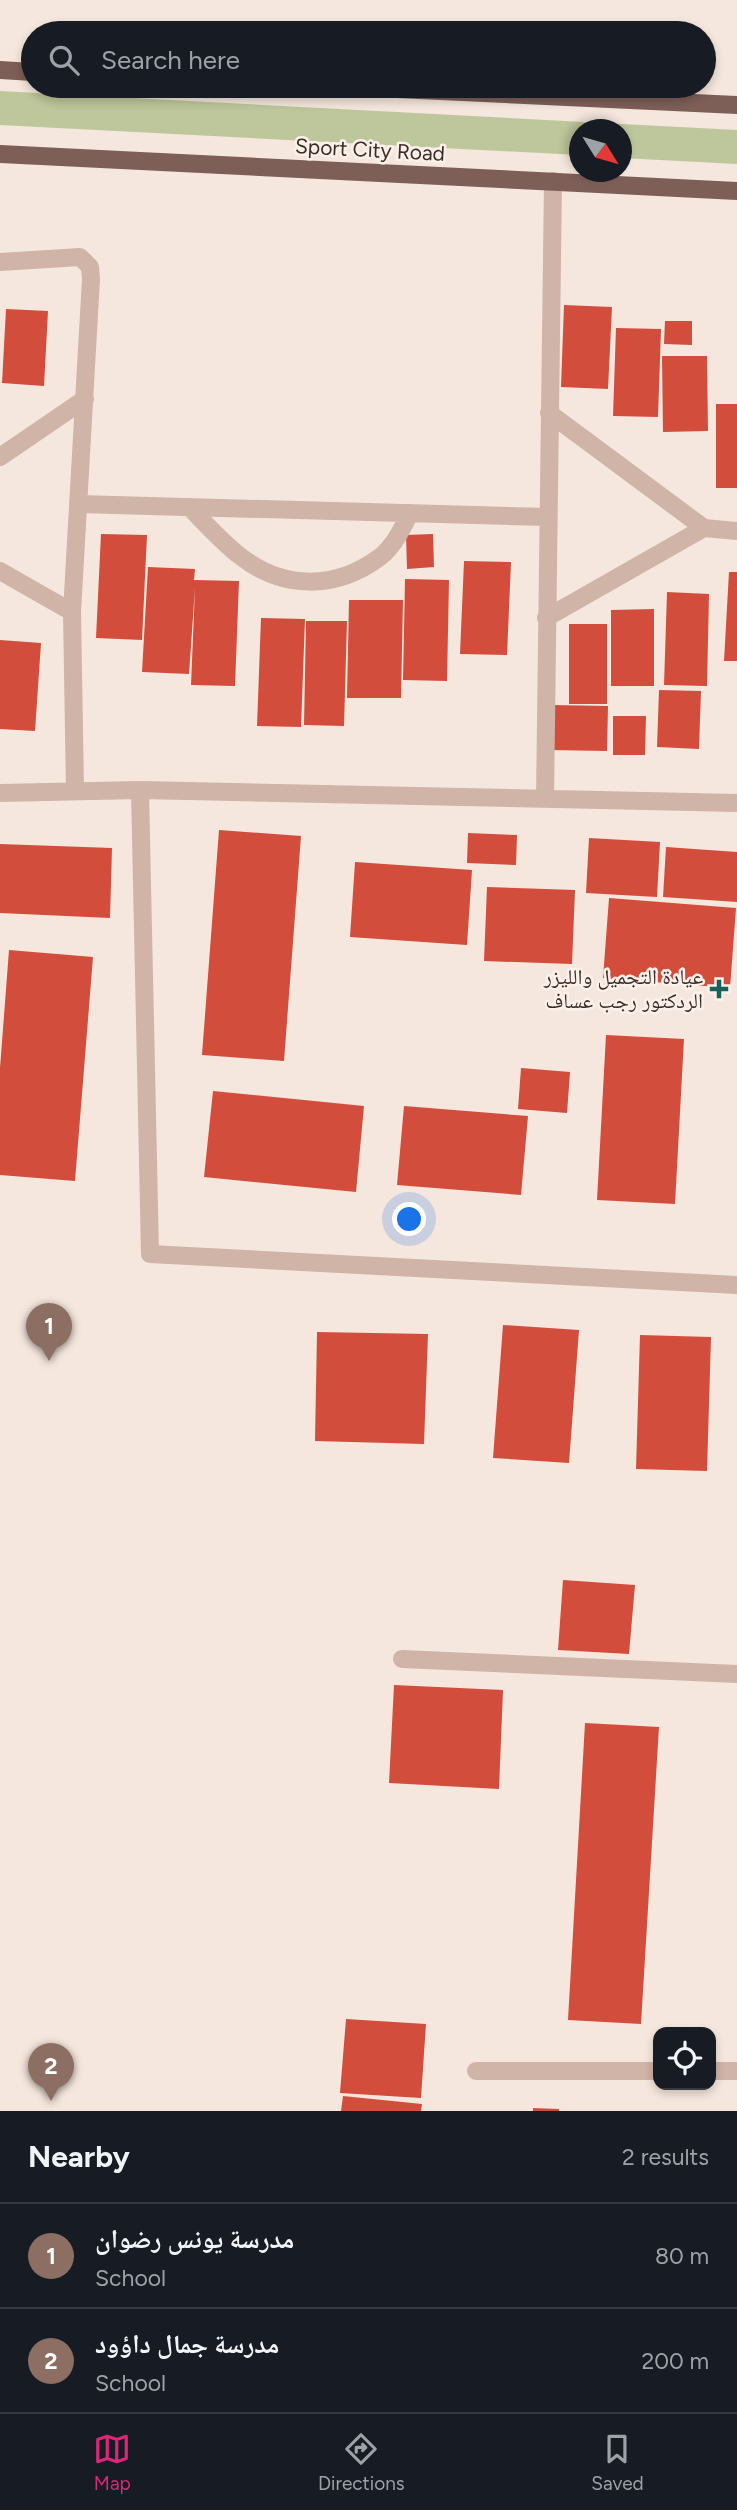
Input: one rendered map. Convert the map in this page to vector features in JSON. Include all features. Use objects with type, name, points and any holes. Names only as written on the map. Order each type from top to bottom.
[{"type":"main road","points":[[0,70],[21,71]]},
{"type":"main road","points":[[588,98],[737,105]]},
{"type":"main road","name":"Sport City Road","points":[[0,154],[737,191]]},
{"type":"street","points":[[545,799],[553,181]]},
{"type":"street","points":[[0,262],[80,257],[90,267],[72,612],[75,791]]},
{"type":"street","points":[[0,457],[85,399]]},
{"type":"street","points":[[549,413],[704,528],[737,531]]},
{"type":"street","points":[[79,504],[548,517]]},
{"type":"street","points":[[189,507],[241,557],[268,573],[293,581],[331,581],[381,556],[395,541],[411,513]]},
{"type":"street","points":[[546,618],[704,528]]},
{"type":"street","points":[[0,571],[72,612]]},
{"type":"street","points":[[140,790],[150,1254],[737,1285]]},
{"type":"street","points":[[0,793],[140,790],[737,803]]},
{"type":"street","points":[[402,1659],[737,1674]]},
{"type":"street","points":[[476,2071],[653,2071]]},
{"type":"street","points":[[716,2071],[737,2071]]},
{"type":"green space","points":[[0,91],[21,92],[21,98],[132,98],[569,121],[569,154],[0,125]]},
{"type":"green space","points":[[632,124],[737,130],[737,164],[632,159]]},
{"type":"building","points":[[564,305],[612,307],[608,389],[561,387]]},
{"type":"building","points":[[6,309],[48,311],[44,386],[2,383]]},
{"type":"building","points":[[665,321],[692,321],[692,345],[664,344]]},
{"type":"building","points":[[616,328],[661,329],[658,417],[613,416]]},
{"type":"building","points":[[662,356],[707,356],[708,431],[663,432]]},
{"type":"building","points":[[716,404],[737,404],[737,488],[716,488]]},
{"type":"building","points":[[101,534],[147,535],[142,640],[96,638]]},
{"type":"building","points":[[433,534],[434,567],[407,569],[406,535]]},
{"type":"building","points":[[464,561],[511,562],[507,655],[460,654]]},
{"type":"building","points":[[148,567],[195,569],[194,580],[239,581],[235,686],[191,685],[195,588],[189,674],[142,672]]},
{"type":"building","points":[[729,572],[737,572],[737,661],[724,661]]},
{"type":"building","points":[[405,579],[449,580],[447,681],[403,680]]},
{"type":"building","points":[[667,592],[709,594],[707,686],[664,685]]},
{"type":"building","points":[[349,600],[403,600],[401,698],[347,698]]},
{"type":"building","points":[[654,609],[654,686],[611,686],[611,610]]},
{"type":"building","points":[[261,618],[305,619],[301,727],[257,726]]},
{"type":"building","points":[[306,621],[347,621],[344,726],[304,725]]},
{"type":"building","points":[[569,624],[607,624],[607,704],[569,704]]},
{"type":"building","points":[[0,640],[41,643],[35,731],[0,729]]},
{"type":"building","points":[[659,690],[701,691],[699,749],[657,747]]},
{"type":"building","points":[[551,705],[608,706],[607,751],[549,750]]},
{"type":"building","points":[[613,716],[646,716],[645,755],[613,755]]},
{"type":"building","points":[[219,830],[301,836],[284,1061],[202,1055]]},
{"type":"building","points":[[468,833],[517,835],[516,865],[467,863]]},
{"type":"building","points":[[589,838],[660,842],[657,897],[586,893]]},
{"type":"building","points":[[0,844],[112,848],[110,918],[0,913]]},
{"type":"building","points":[[666,847],[737,852],[737,902],[663,897]]},
{"type":"building","points":[[355,862],[472,870],[467,945],[350,937]]},
{"type":"building","points":[[487,887],[575,890],[572,964],[484,961]]},
{"type":"building","points":[[609,898],[736,908],[730,988],[603,978]]},
{"type":"building","points":[[9,950],[93,957],[75,1181],[0,1175],[0,1068]]},
{"type":"building","points":[[606,1035],[684,1039],[675,1204],[597,1200]]},
{"type":"building","points":[[521,1068],[570,1072],[567,1113],[518,1109]]},
{"type":"building","points":[[213,1091],[364,1106],[356,1192],[204,1177]]},
{"type":"building","points":[[404,1106],[528,1116],[521,1195],[397,1185]]},
{"type":"building","points":[[503,1325],[579,1330],[569,1463],[493,1458]]},
{"type":"building","points":[[317,1332],[428,1334],[424,1444],[315,1441]]},
{"type":"building","points":[[640,1335],[711,1337],[707,1471],[636,1469]]},
{"type":"building","points":[[563,1580],[635,1585],[629,1654],[558,1650]]},
{"type":"building","points":[[394,1685],[503,1690],[499,1789],[389,1783]]},
{"type":"building","points":[[585,1723],[659,1727],[641,2024],[568,2020]]},
{"type":"building","points":[[346,2019],[426,2024],[421,2098],[340,2093]]},
{"type":"building","points":[[343,2096],[422,2104],[421,2111],[341,2111]]},
{"type":"building","points":[[533,2108],[559,2109],[559,2111],[533,2111]]},
{"type":"place","name":"عيادة التجميل والليزر الردكتور رجب عساف","points":[[719,989]]},
{"type":"place","name":"مدرسة يونس رضوان","points":[[49,1361]]},
{"type":"place","name":"مدرسة جمال داؤود","points":[[51,2101]]}]
